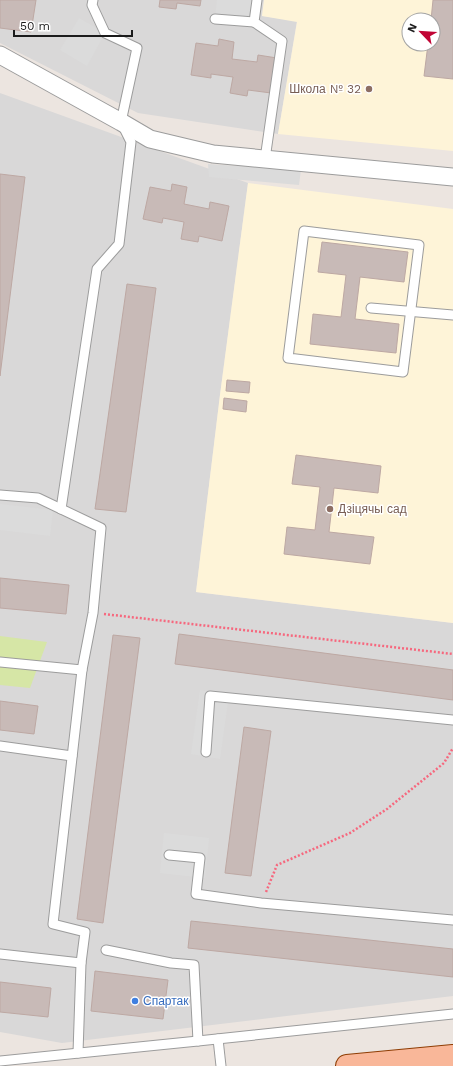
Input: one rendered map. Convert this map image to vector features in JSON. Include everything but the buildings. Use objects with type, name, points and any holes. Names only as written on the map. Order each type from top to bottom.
[{"type":"main road","points":[[347,1066],[453,1056]]},
{"type":"street","points":[[0,55],[150,139],[213,154],[453,177]]},
{"type":"lane","points":[[61,509],[97,269],[119,244],[131,142],[121,122],[137,48],[105,33],[92,5],[93,0]]},
{"type":"lane","points":[[254,22],[257,0]]},
{"type":"lane","points":[[215,19],[254,22],[282,41],[265,159]]},
{"type":"lane","points":[[304,231],[419,245],[410,312],[403,372],[288,358],[304,231]]},
{"type":"lane","points":[[371,308],[453,316]]},
{"type":"lane","points":[[0,495],[38,498],[101,528],[93,613],[82,670],[53,924],[85,932],[81,963],[78,1053]]},
{"type":"lane","points":[[0,662],[82,670]]},
{"type":"lane","points":[[206,752],[210,696],[453,720]]},
{"type":"lane","points":[[0,746],[72,756]]},
{"type":"lane","points":[[169,855],[200,858],[196,894],[261,903],[453,920]]},
{"type":"lane","points":[[106,950],[171,963],[194,965],[198,1041]]},
{"type":"lane","points":[[0,954],[81,963]]},
{"type":"lane","points":[[0,1061],[453,1014]]},
{"type":"lane","points":[[218,1039],[221,1066]]},
{"type":"path","points":[[93,613],[453,654]]},
{"type":"path","points":[[261,903],[277,865],[350,833],[387,809],[444,763],[453,748]]},
{"type":"shaded area","points":[[0,0],[264,0],[262,16],[297,21],[278,134],[138,113],[0,43]]},
{"type":"shaded area","points":[[217,0],[257,0],[254,22],[215,19]]},
{"type":"shaded area","name":"Школа № 32","points":[[264,0],[453,0],[453,151],[278,134],[297,22],[262,16]]},
{"type":"shaded area","points":[[79,18],[105,33],[87,66],[60,50]]},
{"type":"shaded area","points":[[0,93],[248,183],[196,592],[453,623],[453,996],[62,1043],[0,1032]]},
{"type":"shaded area","points":[[208,164],[301,170],[299,185],[209,177]]},
{"type":"shaded area","points":[[248,183],[453,209],[453,623],[196,592]]},
{"type":"shaded area","points":[[0,504],[53,510],[50,536],[0,530]]},
{"type":"shaded area","points":[[200,690],[229,694],[220,759],[191,754]]},
{"type":"shaded area","points":[[164,833],[209,838],[205,878],[160,873]]},
{"type":"green space","points":[[0,636],[47,642],[30,688],[0,685]]},
{"type":"place","name":"Школа № 32","points":[[369,89]]},
{"type":"place","name":"Дзіцячы сад","points":[[330,509]]},
{"type":"place","name":"Спартак","points":[[135,1001]]}]
